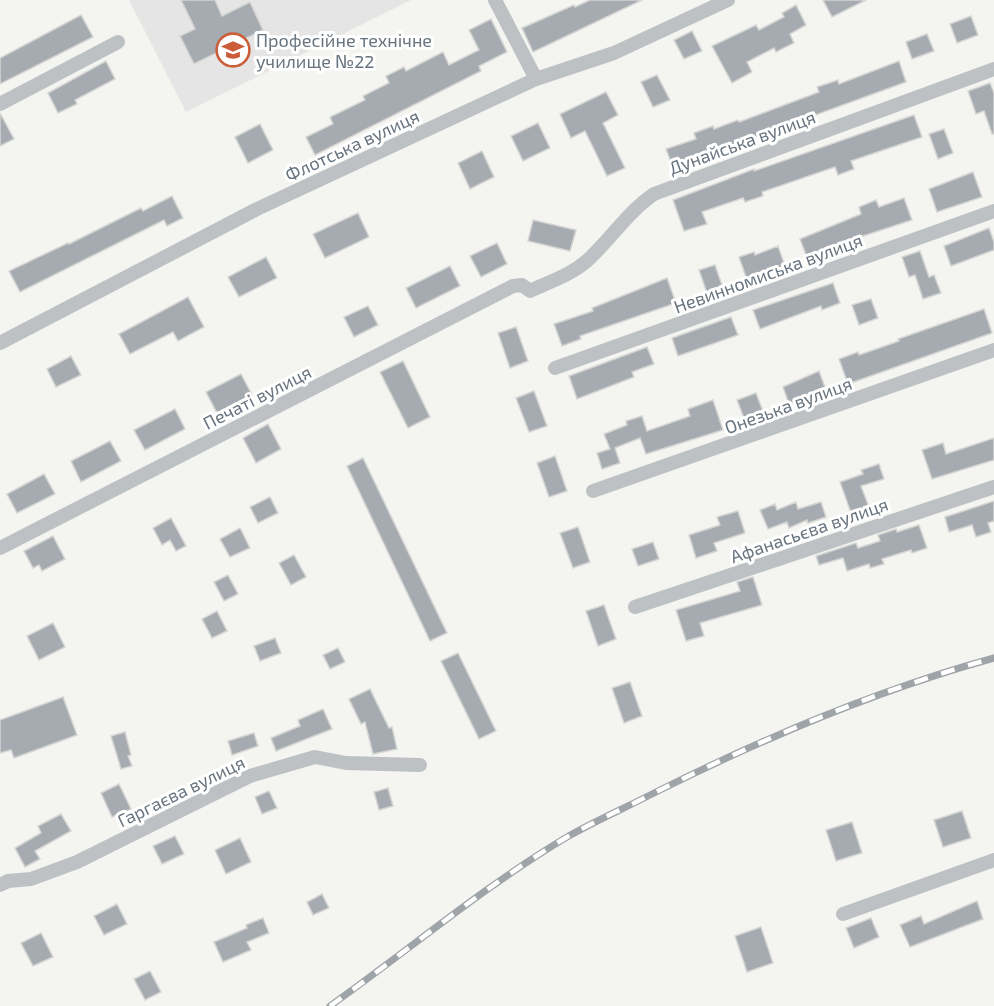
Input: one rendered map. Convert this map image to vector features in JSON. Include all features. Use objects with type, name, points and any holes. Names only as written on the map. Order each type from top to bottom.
[{"type":"street","points":[[495,0],[536,79]]},
{"type":"street","name":"Флотська вулиця","points":[[0,343],[257,209],[536,79],[614,53],[728,0]]},
{"type":"street","points":[[0,104],[118,42]]},
{"type":"street","name":"Дунайська вулиця","points":[[530,291],[571,273],[590,258],[639,204],[654,194],[994,69]]},
{"type":"street","name":"Невинномиська вулиця","points":[[555,368],[994,211]]},
{"type":"street","name":"Печаті вулиця","points":[[0,548],[513,286],[522,285],[530,291]]},
{"type":"street","name":"Онезька вулиця","points":[[593,491],[994,350]]},
{"type":"street","name":"Афанасьєва вулиця","points":[[636,607],[994,487]]},
{"type":"street","name":"Гаргаєва вулиця","points":[[0,885],[8,881],[31,879],[77,862],[250,776],[315,757],[346,764],[420,765]]},
{"type":"street","points":[[843,914],[994,860]]},
{"type":"shaded area","name":"Професійне технічне училище №22","points":[[129,0],[411,0],[186,112]]},
{"type":"building","points":[[181,0],[215,0],[222,16],[250,2],[263,30],[194,64],[180,36],[195,29]]},
{"type":"building","points":[[590,0],[642,0],[533,52],[522,28]]},
{"type":"building","points":[[823,0],[866,0],[832,17]]},
{"type":"building","points":[[796,5],[806,25],[790,34],[794,43],[776,52],[774,48],[747,62],[752,72],[732,83],[712,46],[756,25],[759,30],[784,17],[782,13]]},
{"type":"building","points":[[81,15],[93,37],[0,84],[0,58]]},
{"type":"building","points":[[971,16],[978,35],[957,43],[950,24]]},
{"type":"building","points":[[491,19],[507,52],[479,66],[481,71],[315,155],[306,137],[333,124],[330,117],[365,100],[363,96],[389,83],[386,76],[404,67],[406,71],[443,52],[449,65],[479,50],[469,30]]},
{"type":"building","points":[[692,31],[702,51],[684,59],[674,40]]},
{"type":"building","points":[[927,34],[934,51],[912,59],[906,42]]},
{"type":"building","points":[[106,61],[115,79],[75,100],[77,104],[58,113],[48,93]]},
{"type":"building","points":[[899,61],[906,82],[692,160],[693,163],[674,170],[666,149],[696,139],[694,133],[713,126],[714,129],[738,120],[739,122],[819,92],[817,87],[838,80],[839,84]]},
{"type":"building","points":[[657,75],[670,100],[653,107],[641,82]]},
{"type":"building","points":[[990,83],[994,93],[994,134],[992,134],[984,111],[976,114],[968,91]]},
{"type":"building","points":[[606,92],[618,115],[603,123],[625,168],[607,176],[585,131],[571,138],[560,114]]},
{"type":"building","points":[[0,113],[14,139],[0,146]]},
{"type":"building","points":[[914,115],[922,137],[851,161],[854,169],[838,175],[835,167],[762,192],[763,196],[745,202],[743,198],[702,212],[707,224],[684,231],[673,200],[754,169],[754,171]]},
{"type":"building","points":[[538,123],[550,148],[523,161],[511,136]]},
{"type":"building","points":[[260,124],[273,150],[248,163],[235,137]]},
{"type":"building","points":[[944,129],[953,153],[938,159],[929,134]]},
{"type":"building","points":[[482,151],[494,177],[470,189],[458,163]]},
{"type":"building","points":[[973,172],[982,197],[937,212],[929,189]]},
{"type":"building","points":[[172,196],[183,218],[167,226],[164,220],[20,292],[9,271],[141,208],[143,211]]},
{"type":"building","points":[[904,198],[912,220],[851,240],[853,244],[808,260],[800,239],[861,214],[859,207],[876,200],[879,207]]},
{"type":"building","points":[[358,213],[369,237],[325,258],[313,234]]},
{"type":"building","points":[[533,220],[576,230],[570,251],[528,241]]},
{"type":"building","points":[[989,228],[994,250],[951,266],[944,246]]},
{"type":"building","points":[[497,243],[507,264],[481,277],[470,256]]},
{"type":"building","points":[[778,246],[785,266],[747,280],[739,257],[754,252],[755,255]]},
{"type":"building","points":[[920,251],[929,277],[934,275],[941,293],[923,299],[915,275],[909,277],[902,257]]},
{"type":"building","points":[[266,257],[277,278],[239,297],[228,277]]},
{"type":"building","points":[[715,265],[723,288],[707,293],[699,270]]},
{"type":"building","points":[[450,266],[460,286],[416,308],[406,288]]},
{"type":"building","points":[[667,278],[676,303],[580,336],[581,339],[562,346],[554,324],[593,311],[592,308]]},
{"type":"building","points":[[833,283],[840,303],[822,310],[821,306],[760,329],[753,310]]},
{"type":"building","points":[[188,297],[204,327],[178,341],[173,332],[130,354],[119,334]]},
{"type":"building","points":[[871,299],[878,318],[859,325],[852,305]]},
{"type":"building","points":[[368,306],[378,325],[354,337],[344,317]]},
{"type":"building","points":[[984,309],[992,333],[848,384],[839,359],[858,352],[859,355]]},
{"type":"building","points":[[731,317],[738,335],[678,356],[672,338]]},
{"type":"building","points":[[516,327],[528,361],[510,368],[498,333]]},
{"type":"building","points":[[647,347],[654,364],[632,372],[634,377],[577,399],[569,376]]},
{"type":"building","points":[[71,356],[81,375],[56,387],[47,369]]},
{"type":"building","points":[[403,361],[430,417],[408,428],[380,372]]},
{"type":"building","points":[[819,371],[826,390],[789,404],[783,387]]},
{"type":"building","points":[[241,374],[252,395],[217,413],[206,392]]},
{"type":"building","points":[[534,391],[547,426],[529,432],[516,398]]},
{"type":"building","points":[[756,393],[764,414],[745,421],[737,400]]},
{"type":"building","points":[[713,400],[723,430],[646,454],[640,438],[615,448],[620,463],[602,469],[597,453],[610,449],[604,434],[627,425],[626,421],[642,416],[647,431],[690,416],[688,409]]},
{"type":"building","points":[[175,409],[185,429],[145,450],[134,430]]},
{"type":"building","points":[[268,424],[281,449],[256,463],[243,438]]},
{"type":"building","points":[[994,438],[994,460],[932,479],[922,450],[943,443],[946,454]]},
{"type":"building","points":[[110,441],[121,461],[81,482],[71,461]]},
{"type":"building","points":[[555,456],[567,491],[549,497],[537,463]]},
{"type":"building","points":[[363,458],[447,633],[430,641],[347,466]]},
{"type":"building","points":[[879,464],[884,479],[861,486],[869,507],[851,513],[840,482],[863,474],[861,470]]},
{"type":"building","points":[[44,474],[55,494],[17,513],[7,494]]},
{"type":"building","points":[[270,497],[278,513],[258,523],[250,507]]},
{"type":"building","points":[[994,501],[994,521],[988,523],[991,532],[976,537],[972,525],[949,532],[945,517]]},
{"type":"building","points":[[796,502],[798,509],[821,502],[826,517],[808,523],[807,520],[789,528],[787,522],[768,529],[760,510],[775,504],[777,510]]},
{"type":"building","points":[[738,511],[745,533],[714,543],[717,551],[696,558],[689,535],[720,525],[717,517]]},
{"type":"building","points":[[171,518],[186,546],[176,551],[170,540],[162,545],[153,528]]},
{"type":"building","points":[[919,525],[927,548],[912,553],[911,550],[882,559],[884,564],[870,568],[869,564],[847,571],[843,558],[819,565],[816,556],[856,543],[858,548],[880,541],[878,535]]},
{"type":"building","points":[[578,527],[590,562],[573,568],[560,533]]},
{"type":"building","points":[[240,528],[250,548],[230,557],[220,539]]},
{"type":"building","points":[[53,536],[65,559],[42,571],[39,565],[33,568],[24,551]]},
{"type":"building","points":[[653,542],[659,559],[638,566],[632,549]]},
{"type":"building","points":[[294,555],[306,577],[291,585],[279,563]]},
{"type":"building","points":[[228,575],[238,594],[224,601],[214,582]]},
{"type":"building","points":[[753,577],[762,605],[700,623],[704,636],[686,641],[676,610],[740,591],[737,582]]},
{"type":"building","points":[[604,605],[616,639],[598,646],[586,611]]},
{"type":"building","points":[[217,611],[227,631],[212,638],[202,619]]},
{"type":"building","points":[[53,623],[65,647],[39,660],[27,636]]},
{"type":"building","points":[[275,638],[281,653],[260,661],[254,646]]},
{"type":"building","points":[[338,648],[345,662],[330,669],[323,655]]},
{"type":"building","points":[[458,653],[496,731],[479,739],[441,661]]},
{"type":"building","points":[[630,682],[642,716],[624,723],[612,688]]},
{"type":"building","points":[[370,689],[389,728],[392,727],[397,749],[373,754],[365,722],[361,724],[349,699]]},
{"type":"building","points":[[63,697],[77,735],[14,758],[11,750],[0,753],[0,720]]},
{"type":"building","points":[[323,709],[332,729],[276,751],[271,738],[300,726],[298,720]]},
{"type":"building","points":[[125,732],[131,755],[128,756],[132,766],[121,769],[111,736]]},
{"type":"building","points":[[254,733],[258,746],[232,755],[228,741]]},
{"type":"building","points":[[119,784],[131,809],[112,817],[101,793]]},
{"type":"building","points":[[388,788],[393,806],[379,810],[374,792]]},
{"type":"building","points":[[269,791],[277,808],[262,814],[255,797]]},
{"type":"building","points":[[962,811],[971,838],[943,847],[934,820]]},
{"type":"building","points":[[61,814],[71,831],[35,851],[40,859],[25,867],[15,848],[41,833],[38,826]]},
{"type":"building","points":[[852,822],[862,853],[836,861],[826,830]]},
{"type":"building","points":[[175,836],[184,854],[162,864],[153,846]]},
{"type":"building","points":[[240,838],[251,862],[226,874],[215,850]]},
{"type":"building","points":[[322,894],[329,908],[313,915],[307,902]]},
{"type":"building","points":[[977,901],[983,919],[910,947],[900,925],[921,916],[924,924]]},
{"type":"building","points":[[117,904],[127,924],[104,935],[94,916]]},
{"type":"building","points":[[263,918],[269,933],[247,942],[251,950],[223,962],[214,942],[247,928],[246,925]]},
{"type":"building","points":[[871,918],[879,937],[854,948],[846,928]]},
{"type":"building","points":[[761,927],[773,963],[747,972],[735,936]]},
{"type":"building","points":[[41,933],[53,957],[33,966],[21,943]]},
{"type":"building","points":[[150,971],[161,992],[145,1000],[134,979]]},
{"type":"railway","points":[[330,1006],[536,856],[589,825],[780,734],[864,700],[994,658]]},
{"type":"place","name":"Професійне технічне училище №22","points":[[233,50]]}]
